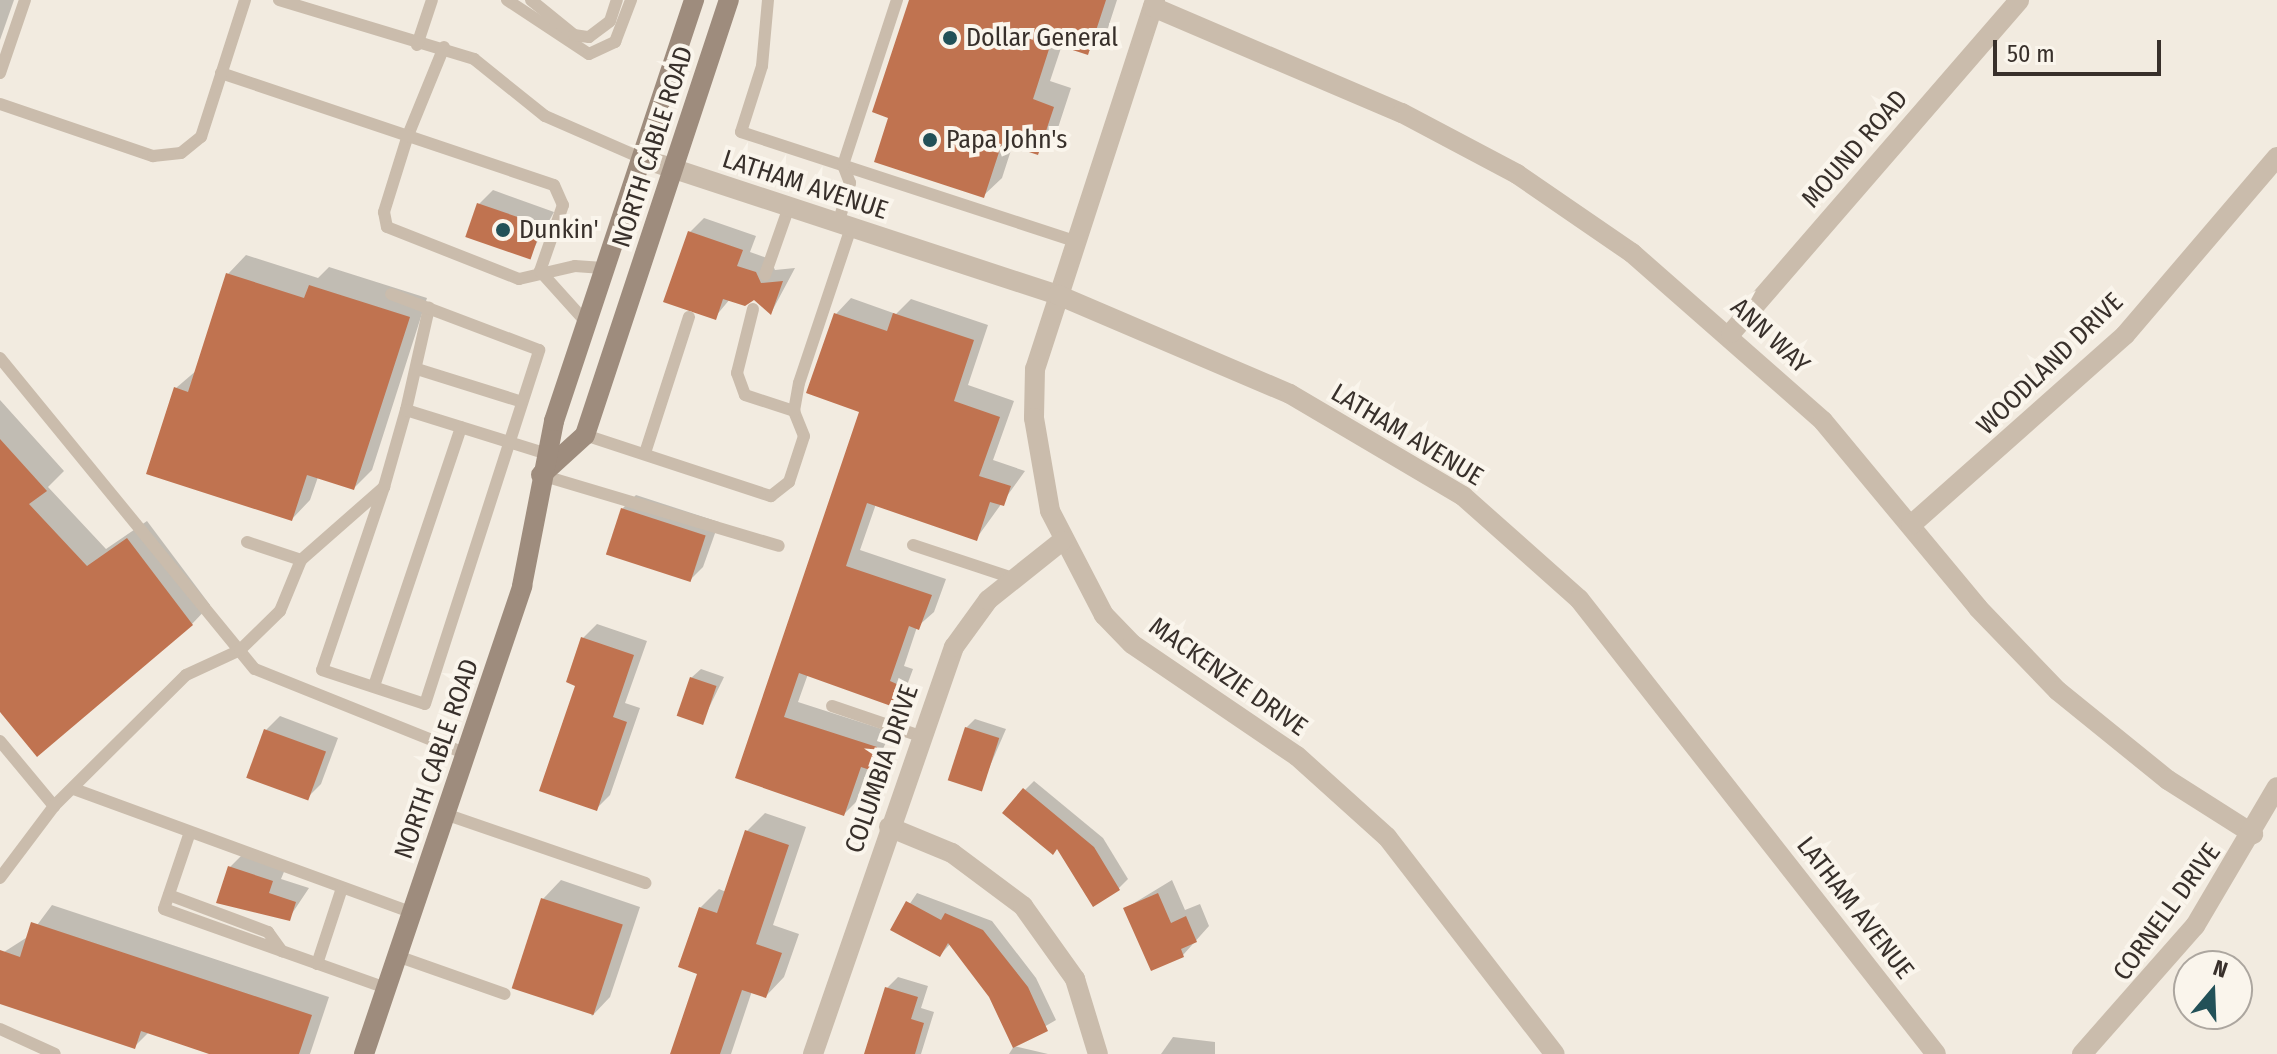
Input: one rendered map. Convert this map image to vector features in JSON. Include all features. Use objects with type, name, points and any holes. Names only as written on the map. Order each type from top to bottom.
[{"type":"street","name":"NORTH CABLE ROAD","points":[[364,1054],[522,586],[547,454],[603,268],[694,0]]},
{"type":"street","name":"NORTH CABLE ROAD","points":[[541,475],[585,435],[729,0]]},
{"type":"street","name":"MOUND ROAD","points":[[1731,333],[2019,0]]},
{"type":"street","name":"ANN WAY","points":[[1154,4],[1318,71],[1517,174],[1731,333],[1823,421],[2058,691],[2168,780],[2253,834]]},
{"type":"street","name":"MACKENZIE DRIVE","points":[[1154,4],[1074,241],[1035,369],[1034,418],[1042,483],[1062,541],[1080,580],[1132,644],[1297,756],[1387,837],[1555,1054]]},
{"type":"street","name":"WOODLAND DRIVE","points":[[1911,525],[2125,335],[2277,157]]},
{"type":"street","name":"LATHAM AVENUE","points":[[641,158],[1058,295],[1290,394],[1463,496],[1579,599],[1936,1054]]},
{"type":"street","name":"COLUMBIA DRIVE","points":[[813,1054],[920,736],[954,647],[1013,578],[1062,541]]},
{"type":"street","name":"CORNELL DRIVE","points":[[2082,1054],[2145,990],[2253,834],[2277,787]]},
{"type":"street","points":[[889,827],[952,853],[1023,906],[1075,979],[1098,1054]]},
{"type":"lane","points":[[0,73],[25,0]]},
{"type":"lane","points":[[0,104],[169,156],[201,137],[245,0]]},
{"type":"lane","points":[[279,0],[417,45],[444,47],[474,59],[545,116],[641,158]]},
{"type":"lane","points":[[417,45],[432,0]]},
{"type":"lane","points":[[507,0],[589,54],[615,42],[631,0]]},
{"type":"lane","points":[[531,0],[574,35],[589,37],[610,21],[617,0]]},
{"type":"lane","points":[[768,0],[762,66],[741,132],[1074,241]]},
{"type":"lane","points":[[585,435],[771,496],[789,482],[804,436],[794,411],[799,383],[832,290],[845,226],[850,183],[843,165],[897,0]]},
{"type":"lane","points":[[444,47],[408,135],[384,212],[387,227],[519,279],[540,271],[603,268]]},
{"type":"lane","points":[[221,73],[554,185],[563,205],[540,271]]},
{"type":"lane","points":[[765,275],[789,207]]},
{"type":"lane","points":[[540,271],[586,322]]},
{"type":"lane","points":[[391,294],[429,308],[539,350],[425,704],[322,670],[384,487],[417,369],[429,308]]},
{"type":"lane","points":[[753,309],[737,373],[745,395],[794,411]]},
{"type":"lane","points":[[645,453],[689,317]]},
{"type":"lane","points":[[0,358],[255,669],[466,754]]},
{"type":"lane","points":[[417,369],[522,402]]},
{"type":"lane","points":[[406,410],[547,454]]},
{"type":"lane","points":[[374,686],[461,427]]},
{"type":"lane","points":[[541,475],[779,546]]},
{"type":"lane","points":[[0,878],[54,806],[186,675],[240,650],[280,611],[301,560],[384,487]]},
{"type":"lane","points":[[247,542],[301,560]]},
{"type":"lane","points":[[913,545],[1013,578]]},
{"type":"lane","points":[[832,706],[920,736]]},
{"type":"lane","points":[[0,741],[54,806]]},
{"type":"lane","points":[[74,789],[341,891],[412,913]]},
{"type":"lane","points":[[445,814],[645,883]]},
{"type":"lane","points":[[189,835],[164,909],[386,988]]},
{"type":"lane","points":[[317,964],[341,891]]},
{"type":"lane","points":[[397,956],[505,994]]},
{"type":"lane","points":[[0,1029],[55,1054]]},
{"type":"building","points":[[909,0],[1106,0],[1088,55],[1051,43],[1033,99],[1054,107],[1038,155],[1002,143],[984,198],[874,162],[888,118],[872,112]]},
{"type":"building","points":[[477,203],[542,225],[531,260],[465,237]]},
{"type":"building","points":[[688,231],[743,250],[737,266],[756,272],[761,283],[783,281],[771,315],[754,300],[745,306],[723,299],[716,320],[663,302]]},
{"type":"building","points":[[226,273],[304,298],[309,285],[410,317],[354,490],[307,475],[292,521],[146,474],[174,387],[188,392]]},
{"type":"building","points":[[834,313],[887,331],[893,313],[974,340],[954,401],[1000,417],[979,476],[1011,486],[1004,506],[990,502],[977,541],[867,503],[846,566],[932,595],[919,630],[909,626],[890,681],[899,685],[891,706],[799,673],[784,717],[877,747],[870,770],[861,767],[844,816],[735,778],[859,412],[806,393]]},
{"type":"building","points":[[0,439],[47,491],[29,504],[87,566],[127,538],[193,625],[37,757],[0,712]]},
{"type":"building","points":[[621,508],[706,536],[691,582],[606,555]]},
{"type":"building","points":[[581,637],[634,655],[613,717],[627,722],[597,811],[539,791],[575,686],[566,682]]},
{"type":"building","points":[[690,677],[716,686],[703,725],[677,716]]},
{"type":"building","points":[[965,727],[999,738],[982,791],[948,780]]},
{"type":"building","points":[[264,729],[326,752],[308,800],[246,778]]},
{"type":"building","points":[[1023,788],[1094,847],[1120,890],[1093,907],[1057,849],[1053,855],[1002,813]]},
{"type":"building","points":[[745,830],[789,845],[756,944],[782,953],[766,998],[742,990],[720,1054],[670,1054],[697,974],[678,967],[699,907],[717,913]]},
{"type":"building","points":[[228,866],[273,881],[269,893],[296,902],[290,921],[216,903]]},
{"type":"building","points":[[1158,893],[1171,923],[1186,916],[1197,942],[1181,949],[1184,957],[1151,971],[1123,908]]},
{"type":"building","points":[[541,898],[623,925],[593,1015],[512,988]]},
{"type":"building","points":[[906,901],[941,920],[945,913],[983,930],[1028,987],[1048,1031],[1013,1048],[989,997],[948,943],[940,957],[890,930]]},
{"type":"building","points":[[31,922],[312,1015],[299,1054],[209,1054],[141,1031],[135,1049],[0,1004],[0,950],[20,957]]},
{"type":"building","points":[[885,987],[918,997],[911,1019],[924,1023],[915,1054],[864,1054]]},
{"type":"place","name":"Dollar General","points":[[950,38]]},
{"type":"place","name":"Papa John's","points":[[930,140]]},
{"type":"place","name":"Dunkin'","points":[[503,230]]}]
